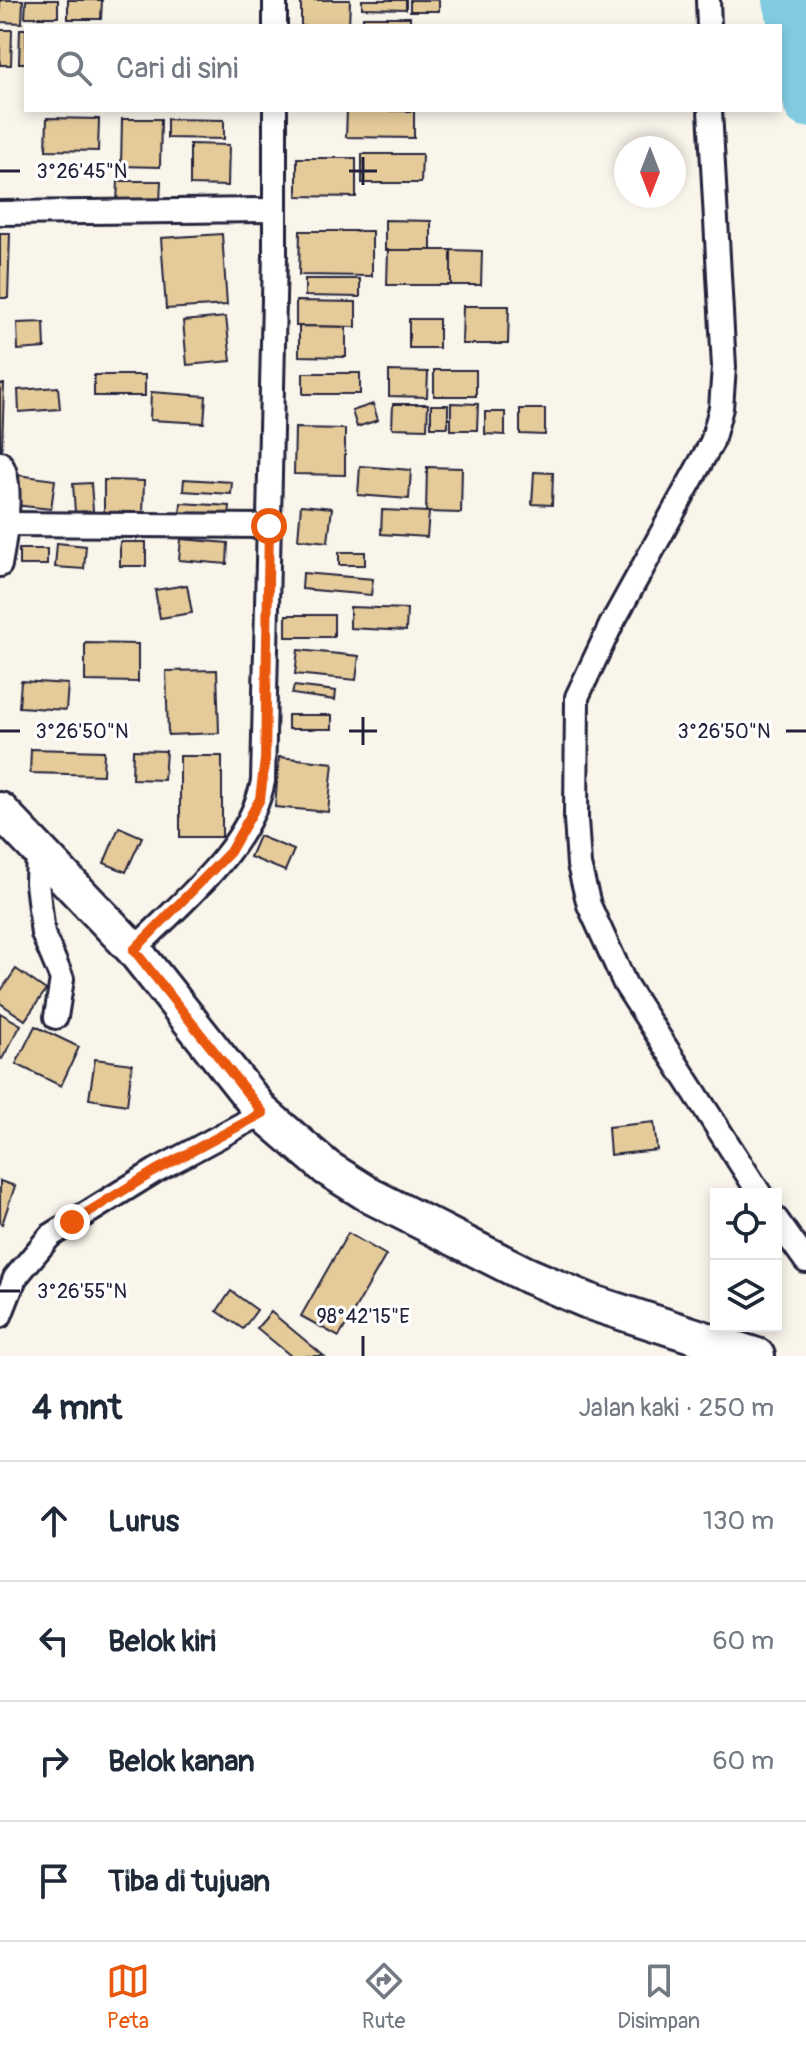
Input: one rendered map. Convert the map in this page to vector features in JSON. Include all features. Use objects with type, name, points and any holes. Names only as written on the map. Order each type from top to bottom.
[{"type":"main road","points":[[0,810],[134,950],[263,1113],[327,1168],[373,1197],[527,1275],[593,1303],[757,1356]]},
{"type":"street","points":[[275,0],[275,24]]},
{"type":"street","points":[[708,0],[709,24]]},
{"type":"street","points":[[134,950],[230,852],[260,799],[265,760],[275,112]]},
{"type":"street","points":[[710,112],[724,367],[721,408],[712,442],[611,625],[577,697],[576,819],[579,865],[589,905],[625,984],[756,1188]]},
{"type":"street","points":[[0,213],[274,210]]},
{"type":"street","points":[[0,463],[6,478],[7,524],[0,565]]},
{"type":"street","points":[[7,524],[269,526]]},
{"type":"street","points":[[38,849],[37,883],[43,934],[62,979],[56,1017]]},
{"type":"street","points":[[0,1316],[6,1284],[50,1236],[155,1171],[263,1113]]},
{"type":"street","points":[[782,1227],[806,1261]]},
{"type":"building","points":[[0,0],[23,0],[22,23],[0,22]]},
{"type":"building","points":[[26,0],[58,0],[58,17],[25,17]]},
{"type":"building","points":[[68,0],[102,0],[101,19],[68,19]]},
{"type":"building","points":[[301,0],[350,0],[349,24],[301,24]]},
{"type":"building","points":[[362,0],[406,0],[406,9],[362,8]]},
{"type":"building","points":[[410,0],[439,0],[439,11],[410,11]]},
{"type":"building","points":[[363,17],[410,17],[410,24],[363,24]]},
{"type":"building","points":[[20,29],[24,29],[24,63],[19,63]]},
{"type":"building","points":[[0,30],[12,30],[11,65],[0,65]]},
{"type":"building","points":[[347,112],[414,112],[414,138],[346,137]]},
{"type":"building","points":[[47,118],[99,119],[98,151],[46,150]]},
{"type":"building","points":[[122,119],[161,119],[160,167],[121,166]]},
{"type":"building","points":[[167,119],[224,120],[224,139],[167,138]]},
{"type":"building","points":[[190,144],[229,145],[228,186],[190,185]]},
{"type":"building","points":[[362,154],[422,154],[421,183],[362,183]]},
{"type":"building","points":[[297,158],[356,158],[356,197],[297,196]]},
{"type":"building","points":[[118,181],[161,181],[160,204],[117,204]]},
{"type":"building","points":[[385,220],[431,221],[431,250],[385,250]]},
{"type":"building","points":[[300,231],[372,231],[372,276],[299,275]]},
{"type":"building","points":[[0,233],[10,233],[8,298],[0,298]]},
{"type":"building","points":[[222,234],[227,305],[166,309],[161,238]]},
{"type":"building","points":[[388,250],[451,250],[451,285],[387,285]]},
{"type":"building","points":[[451,250],[482,251],[481,285],[451,285]]},
{"type":"building","points":[[305,279],[360,279],[360,297],[305,296]]},
{"type":"building","points":[[296,301],[356,302],[356,327],[296,326]]},
{"type":"building","points":[[463,306],[509,306],[508,344],[462,344]]},
{"type":"building","points":[[226,317],[231,361],[187,365],[183,321]]},
{"type":"building","points":[[409,319],[439,319],[439,348],[409,348]]},
{"type":"building","points":[[44,322],[45,348],[18,350],[17,323]]},
{"type":"building","points":[[299,326],[346,327],[346,357],[299,356]]},
{"type":"building","points":[[434,370],[476,370],[476,396],[434,396]]},
{"type":"building","points":[[389,371],[428,372],[427,397],[389,396]]},
{"type":"building","points":[[303,373],[360,373],[360,394],[303,394]]},
{"type":"building","points":[[94,375],[145,375],[145,396],[94,396]]},
{"type":"building","points":[[0,384],[4,384],[2,450],[0,450]]},
{"type":"building","points":[[58,387],[60,409],[19,412],[18,390]]},
{"type":"building","points":[[151,392],[206,396],[204,423],[150,420]]},
{"type":"building","points":[[451,403],[478,404],[477,430],[451,430]]},
{"type":"building","points":[[373,404],[378,420],[357,427],[352,411]]},
{"type":"building","points":[[393,404],[428,404],[427,429],[392,428]]},
{"type":"building","points":[[431,405],[448,405],[448,427],[431,427]]},
{"type":"building","points":[[520,409],[545,409],[545,435],[520,434]]},
{"type":"building","points":[[485,412],[505,412],[505,435],[485,434]]},
{"type":"building","points":[[295,428],[345,429],[345,475],[294,474]]},
{"type":"building","points":[[360,466],[411,470],[409,499],[358,495]]},
{"type":"building","points":[[427,467],[462,468],[461,513],[426,512]]},
{"type":"building","points":[[534,472],[553,473],[552,505],[532,504]]},
{"type":"building","points":[[18,475],[55,480],[51,509],[14,505]]},
{"type":"building","points":[[184,479],[232,482],[231,494],[183,491]]},
{"type":"building","points":[[104,480],[144,481],[143,515],[104,514]]},
{"type":"building","points":[[91,483],[93,511],[75,512],[73,484]]},
{"type":"building","points":[[181,503],[230,506],[229,518],[180,515]]},
{"type":"building","points":[[301,505],[332,508],[328,542],[298,539]]},
{"type":"building","points":[[382,510],[429,512],[427,537],[381,534]]},
{"type":"building","points":[[181,539],[228,543],[227,564],[179,560]]},
{"type":"building","points":[[120,542],[146,542],[146,566],[120,566]]},
{"type":"building","points":[[57,543],[86,546],[84,569],[55,567]]},
{"type":"building","points":[[19,549],[47,549],[47,565],[19,565]]},
{"type":"building","points":[[339,552],[365,552],[365,565],[339,565]]},
{"type":"building","points":[[303,573],[373,579],[371,595],[302,589]]},
{"type":"building","points":[[187,585],[192,613],[160,618],[155,590]]},
{"type":"building","points":[[350,607],[407,609],[406,631],[350,628]]},
{"type":"building","points":[[286,615],[334,615],[334,637],[286,637]]},
{"type":"building","points":[[85,643],[138,644],[138,682],[85,681]]},
{"type":"building","points":[[298,650],[359,656],[356,680],[295,674]]},
{"type":"building","points":[[217,670],[219,733],[168,735],[166,671]]},
{"type":"building","points":[[21,681],[68,684],[66,710],[19,707]]},
{"type":"building","points":[[294,686],[336,691],[335,700],[292,694]]},
{"type":"building","points":[[288,715],[332,715],[332,729],[288,729]]},
{"type":"building","points":[[31,749],[104,751],[103,775],[30,773]]},
{"type":"building","points":[[133,750],[166,751],[164,780],[132,779]]},
{"type":"building","points":[[180,756],[222,756],[222,837],[180,837]]},
{"type":"building","points":[[279,757],[333,763],[328,812],[275,807]]},
{"type":"building","points":[[119,827],[142,837],[126,872],[104,863]]},
{"type":"building","points":[[259,836],[294,850],[285,871],[250,857]]},
{"type":"building","points":[[16,969],[46,990],[25,1020],[0,1003],[0,992]]},
{"type":"building","points":[[0,1013],[21,1025],[2,1059],[0,1058]]},
{"type":"building","points":[[35,1026],[79,1047],[61,1086],[16,1064]]},
{"type":"building","points":[[95,1059],[132,1064],[127,1105],[89,1099]]},
{"type":"building","points":[[654,1122],[657,1150],[610,1155],[608,1127]]},
{"type":"building","points":[[0,1181],[15,1186],[2,1224],[0,1223]]},
{"type":"building","points":[[348,1233],[386,1255],[339,1337],[301,1316]]},
{"type":"building","points":[[231,1291],[257,1310],[243,1329],[217,1311]]},
{"type":"building","points":[[271,1312],[324,1356],[291,1356],[257,1328]]},
{"type":"waterway","points":[[785,0],[806,105]]},
{"type":"route","points":[[72,1222],[155,1171],[263,1113],[134,950],[230,852],[260,799],[265,760],[269,526]]}]
